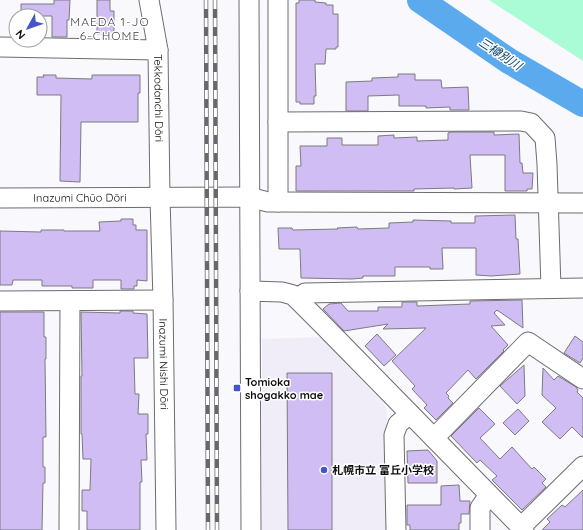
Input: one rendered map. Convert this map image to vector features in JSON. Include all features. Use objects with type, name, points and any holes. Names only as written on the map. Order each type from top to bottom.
[{"type":"street","name":"Tekkodanchi Dōri","points":[[149,0],[158,50],[160,198]]},
{"type":"street","points":[[249,0],[251,530]]},
{"type":"street","points":[[278,0],[278,202]]},
{"type":"street","points":[[0,47],[158,50]]},
{"type":"street","points":[[278,122],[521,121],[531,123],[545,138],[551,288]]},
{"type":"street","name":"Inazumi Chūo Dōri","points":[[0,198],[249,197],[268,202],[583,203]]},
{"type":"street","name":"Inazumi Nishi Dōri","points":[[160,198],[166,530]]},
{"type":"street","points":[[297,299],[305,293],[583,288]]},
{"type":"street","points":[[250,292],[282,292],[293,295],[523,529],[583,466]]},
{"type":"street","points":[[0,300],[163,300]]},
{"type":"street","points":[[69,530],[70,301]]},
{"type":"street","points":[[434,438],[528,342],[583,379]]},
{"type":"street","points":[[396,530],[394,435],[398,424],[410,414]]},
{"type":"street","points":[[480,530],[480,508],[489,495]]},
{"type":"shaded area","name":"札幌市立 富丘小学校","points":[[321,337],[383,403],[387,410],[386,530],[262,530],[262,339]]},
{"type":"green space","points":[[489,0],[583,0],[583,61]]},
{"type":"building","points":[[54,0],[70,0],[69,20],[67,20],[67,37],[52,37],[52,16],[48,16],[48,8],[21,8],[21,4],[54,4]]},
{"type":"building","points":[[97,0],[110,0],[110,11],[114,11],[114,34],[97,34]]},
{"type":"building","points":[[299,0],[315,0],[315,2],[333,5],[333,14],[338,14],[338,47],[336,47],[336,49],[326,49],[325,64],[315,64],[316,96],[314,96],[314,104],[300,104],[300,102],[296,102],[296,3],[299,3]]},
{"type":"building","points":[[398,74],[415,74],[415,80],[441,80],[442,88],[468,87],[469,110],[450,110],[450,107],[426,108],[426,106],[399,106],[399,95],[368,96],[368,111],[346,111],[346,82],[372,81],[372,78],[398,77]]},
{"type":"building","points":[[43,75],[56,75],[56,78],[92,79],[92,75],[140,75],[140,93],[138,93],[138,122],[81,122],[80,182],[60,181],[61,95],[37,95],[37,77],[44,77]]},
{"type":"building","points":[[494,132],[494,135],[519,134],[520,163],[522,163],[523,173],[533,173],[532,189],[527,189],[527,191],[505,191],[505,155],[470,155],[472,188],[414,189],[414,191],[296,191],[296,166],[301,166],[300,146],[327,146],[327,138],[342,138],[342,145],[378,145],[378,136],[394,135],[394,138],[417,137],[417,141],[448,140],[448,133]]},
{"type":"building","points":[[515,215],[520,274],[491,276],[476,275],[476,248],[442,248],[443,269],[430,269],[430,267],[395,267],[395,276],[363,276],[363,278],[352,279],[301,278],[300,249],[279,249],[278,228],[292,228],[293,230],[357,227],[358,229],[389,228],[389,223],[413,222],[413,220],[475,223],[475,216]]},
{"type":"building","points":[[121,219],[133,219],[133,225],[136,225],[136,230],[147,230],[147,281],[137,280],[137,286],[134,286],[134,289],[121,289],[121,280],[93,280],[93,288],[42,286],[42,280],[13,280],[12,285],[0,285],[0,231],[100,231],[99,222],[121,221]]},
{"type":"building","points":[[522,300],[523,328],[497,310],[494,313],[505,325],[491,326],[508,345],[476,379],[468,370],[446,393],[449,396],[448,398],[453,403],[436,420],[424,408],[427,405],[412,389],[415,386],[392,361],[426,328],[383,329],[388,324],[344,331],[323,309],[329,304],[341,303],[348,311],[378,311],[378,307],[402,307],[402,302],[417,302],[417,306],[470,304],[470,301]]},
{"type":"building","points":[[120,311],[133,311],[133,313],[147,314],[148,358],[134,358],[135,394],[139,394],[138,414],[148,414],[148,434],[146,434],[147,460],[141,460],[142,482],[140,482],[140,530],[87,530],[87,511],[82,511],[82,490],[90,490],[91,459],[83,459],[81,434],[81,312],[120,313]]},
{"type":"building","points":[[0,312],[44,312],[44,337],[46,337],[46,437],[43,437],[43,467],[45,467],[45,483],[43,483],[42,530],[0,530]]},
{"type":"building","points":[[377,334],[396,355],[384,366],[365,346]]},
{"type":"building","points":[[575,336],[583,342],[583,358],[580,363],[564,353]]},
{"type":"building","points":[[524,365],[525,396],[517,404],[500,386]]},
{"type":"building","points":[[543,368],[554,380],[558,376],[576,387],[578,390],[577,392],[583,398],[583,438],[572,427],[560,439],[542,422],[556,408],[542,395]]},
{"type":"building","points":[[287,373],[332,373],[332,530],[288,530]]},
{"type":"building","points":[[479,408],[495,424],[480,438],[500,459],[512,447],[532,469],[534,467],[546,479],[542,483],[546,487],[522,510],[492,480],[497,476],[480,460],[477,463],[451,436]]},
{"type":"building","points":[[518,409],[529,421],[515,435],[503,423]]},
{"type":"building","points":[[428,450],[437,461],[437,483],[408,483],[407,451]]},
{"type":"building","points":[[459,485],[460,501],[470,501],[469,514],[461,514],[459,530],[410,530],[410,525],[407,525],[407,505],[441,505],[441,486]]},
{"type":"building","points":[[583,490],[583,530],[542,530],[550,522],[547,519],[562,505],[565,507]]},
{"type":"waterway","name":"三樽別川","points":[[420,0],[509,61],[583,104]]},
{"type":"railway","points":[[206,0],[208,530]]},
{"type":"railway","points":[[215,0],[217,530]]},
{"type":"place","name":"Tomioka shogakko mae","points":[[237,388]]},
{"type":"place","name":"札幌市立 富丘小学校","points":[[324,470]]},
{"type":"district","name":"MAEDA 1-JO 6-CHOME","points":[[110,29]]}]
